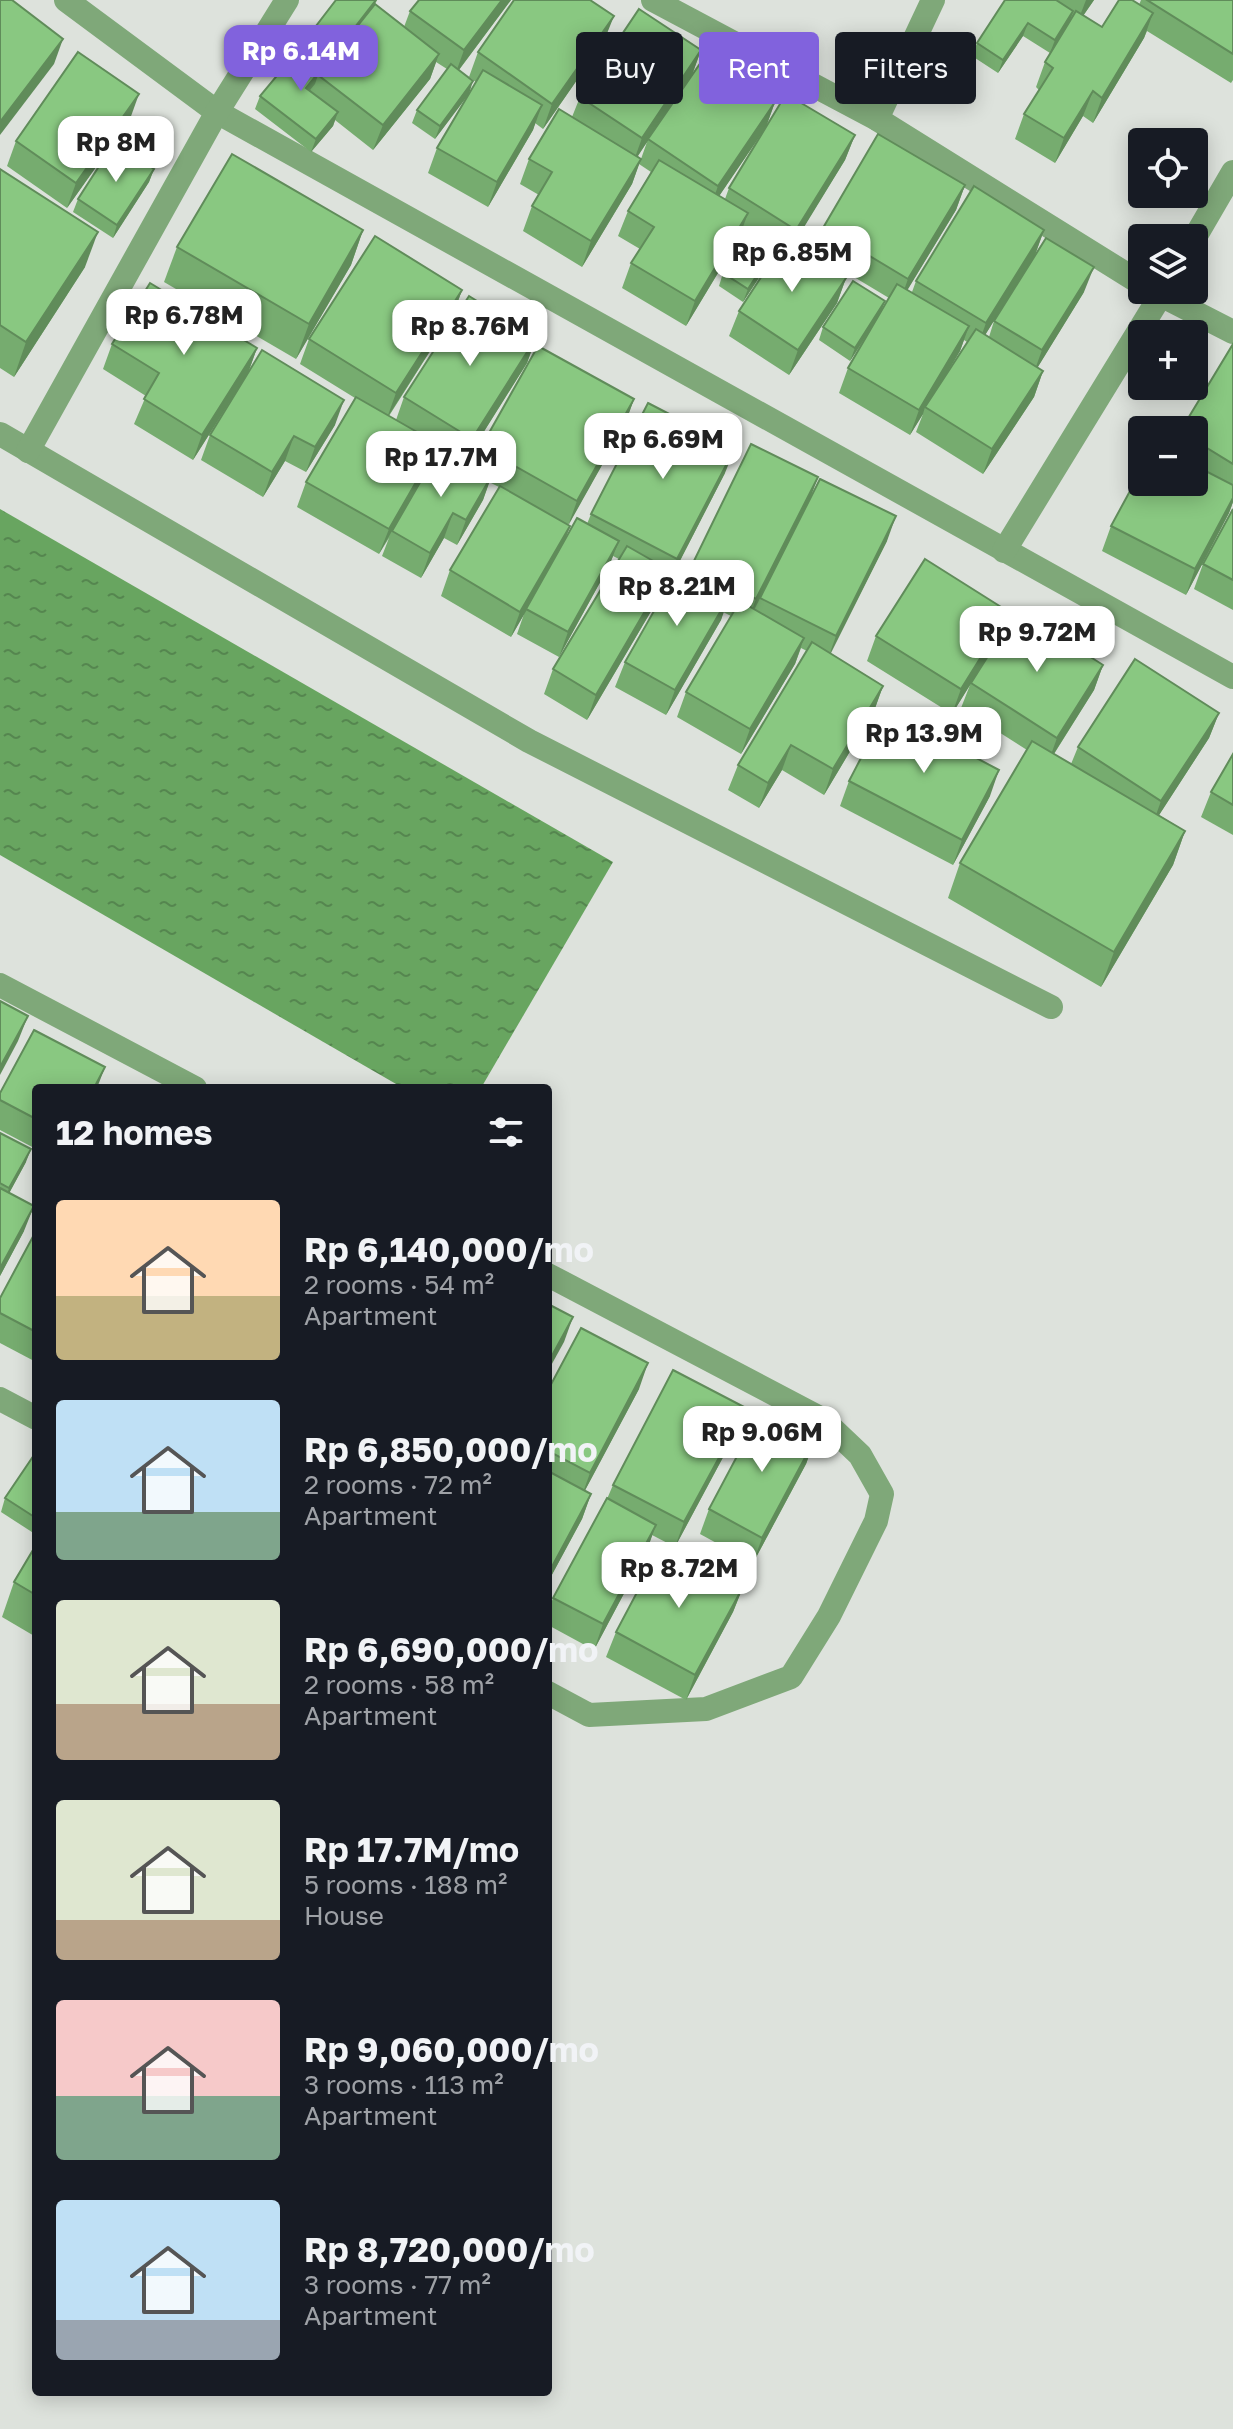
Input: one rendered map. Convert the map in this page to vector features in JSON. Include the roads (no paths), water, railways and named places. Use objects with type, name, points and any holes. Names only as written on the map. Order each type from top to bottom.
[{"type":"street","points":[[66,0],[217,112],[1233,677]]},
{"type":"street","points":[[28,451],[217,112],[287,0]]},
{"type":"street","points":[[653,0],[877,119],[1128,273]]},
{"type":"street","points":[[877,119],[933,0]]},
{"type":"street","points":[[1203,224],[1233,172]]},
{"type":"street","points":[[1004,551],[1147,304]]},
{"type":"street","points":[[1181,304],[1233,332]]},
{"type":"street","points":[[0,434],[529,741],[1051,1007]]},
{"type":"street","points":[[0,985],[187,1084]]},
{"type":"street","points":[[552,1277],[822,1419],[860,1455],[882,1494],[876,1521],[829,1616],[791,1677],[706,1709],[589,1715],[552,1695]]},
{"type":"street","points":[[0,1399],[32,1416]]},
{"type":"water","points":[[0,509],[613,862],[483,1084],[396,1084],[0,855]]}]
